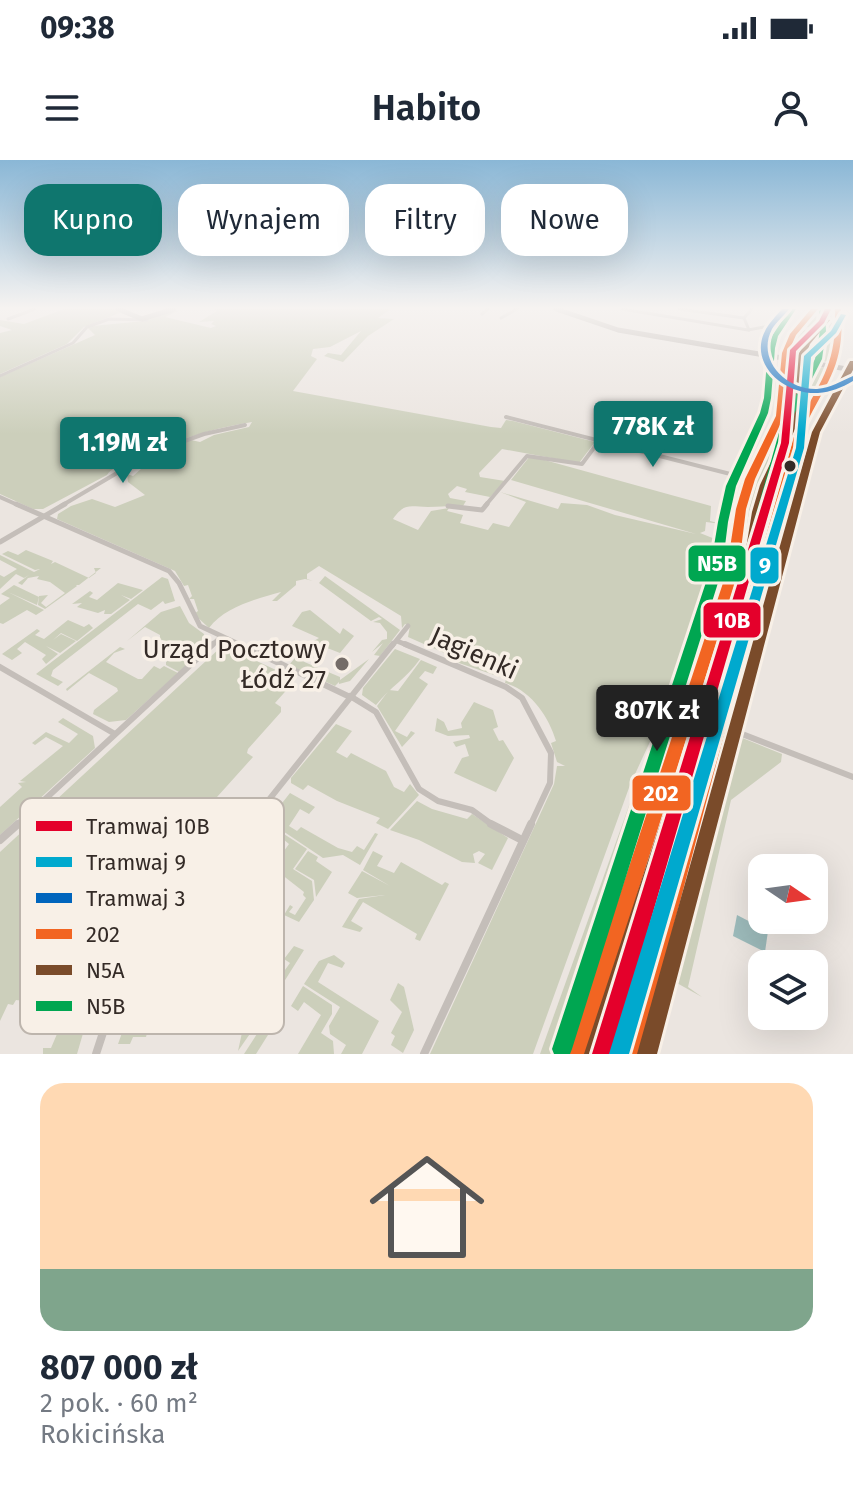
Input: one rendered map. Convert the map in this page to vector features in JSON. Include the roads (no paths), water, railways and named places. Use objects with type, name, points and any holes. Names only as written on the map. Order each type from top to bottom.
[{"type":"main road","points":[[740,351],[853,370]]},
{"type":"main road","points":[[577,1054],[732,574],[741,509],[750,479],[780,416],[786,351]]},
{"type":"main road","points":[[630,1054],[801,426],[836,367],[840,351]]},
{"type":"street","points":[[0,376],[56,351]]},
{"type":"street","points":[[506,417],[750,479]]},
{"type":"street","points":[[0,542],[160,449],[204,434],[245,425]]},
{"type":"street","points":[[448,506],[482,510],[527,456],[535,455],[571,465],[582,464],[599,441]]},
{"type":"street","points":[[0,497],[171,573],[178,579],[194,619],[221,637],[376,712],[419,789],[434,799],[472,810],[494,826],[522,840]]},
{"type":"street","points":[[269,798],[408,626]]},
{"type":"street","points":[[46,798],[221,637]]},
{"type":"street","name":"Jagienki","points":[[397,641],[506,687],[529,706],[553,762],[550,783],[424,1054]]},
{"type":"street","points":[[0,667],[115,734]]},
{"type":"street","points":[[688,713],[853,777]]},
{"type":"street","points":[[0,840],[20,822]]},
{"type":"street","points":[[96,1054],[103,1034]]},
{"type":"water","points":[[737,915],[748,921],[748,934],[768,934],[765,950],[761,950],[733,936]]},
{"type":"tram line","name":"3","points":[[765,351],[768,365],[779,378],[795,388],[815,391],[835,388],[853,378]]},
{"type":"tram line","name":"10B","points":[[602,1054],[785,443],[793,351]]},
{"type":"tram line","points":[[803,351],[825,351]]},
{"type":"tram line","name":"9","points":[[619,1054],[800,448],[808,356],[814,351]]},
{"type":"place","name":"Urząd Pocztowy Łódź 27","points":[[342,664]]}]
